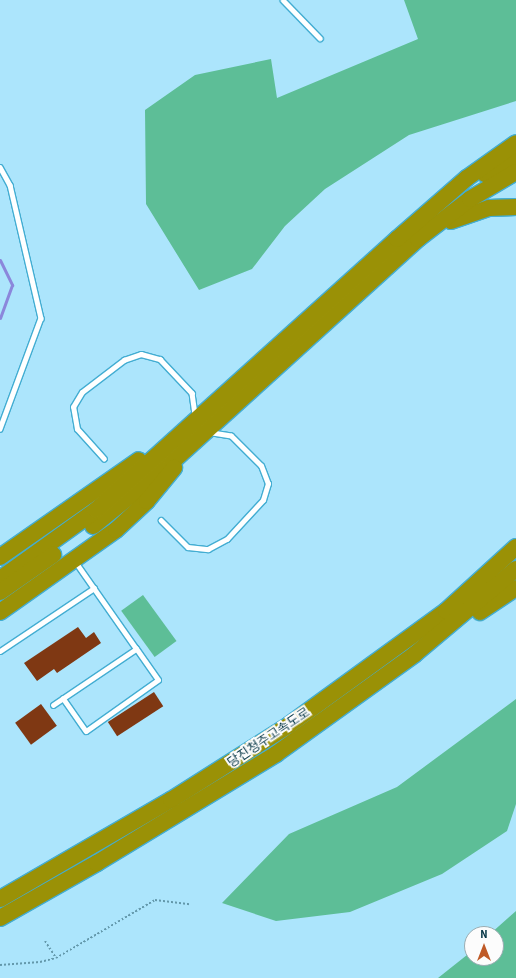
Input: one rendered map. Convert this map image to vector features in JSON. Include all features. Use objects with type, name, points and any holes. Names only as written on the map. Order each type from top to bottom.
[{"type":"highway","points":[[0,592],[110,513],[195,429],[442,200],[516,143]]},
{"type":"highway","points":[[442,200],[480,177],[516,160]]},
{"type":"highway","points":[[0,579],[96,510],[195,429],[418,239],[470,199],[516,172]]},
{"type":"highway","points":[[418,239],[464,215],[489,208],[516,207]]},
{"type":"highway","points":[[0,557],[195,429]]},
{"type":"highway","points":[[0,612],[74,560],[138,511],[195,429]]},
{"type":"highway","points":[[0,569],[195,429]]},
{"type":"highway","points":[[0,600],[126,510],[151,488],[195,429]]},
{"type":"highway","name":"당진청주고속도로","points":[[0,899],[171,800],[289,726],[446,611],[516,547]]},
{"type":"highway","name":"당진청주고속도로","points":[[0,918],[241,777],[415,654],[516,568]]},
{"type":"highway","points":[[415,654],[516,588]]},
{"type":"lane","points":[[283,0],[320,38]]},
{"type":"lane","points":[[0,167],[10,185],[41,318],[0,429]]},
{"type":"lane","points":[[104,459],[77,429],[73,407],[82,392],[128,357],[148,354],[164,362],[194,396],[195,429],[221,432],[236,439],[264,469],[268,484],[265,496],[228,539],[208,549],[188,547],[161,520]]},
{"type":"lane","points":[[63,698],[86,731],[158,680],[74,560]]},
{"type":"lane","points":[[0,651],[94,588]]},
{"type":"lane","points":[[53,705],[136,649]]},
{"type":"path","points":[[0,965],[40,962],[56,958],[155,900],[190,904]]},
{"type":"path","points":[[45,941],[56,958]]},
{"type":"green space","points":[[404,0],[516,0],[516,101],[409,135],[325,189],[285,226],[252,269],[199,290],[146,204],[145,110],[195,75],[271,59],[277,98],[418,39]]},
{"type":"green space","points":[[143,595],[177,641],[155,657],[121,611]]},
{"type":"green space","points":[[516,699],[516,804],[507,831],[442,874],[350,912],[276,921],[222,903],[289,834],[397,787]]},
{"type":"green space","points":[[516,911],[516,978],[438,978],[464,957],[464,966],[504,966],[504,926],[499,926]]},
{"type":"building","points":[[78,627],[86,638],[94,632],[101,643],[57,673],[54,669],[37,681],[24,663]]},
{"type":"building","points":[[154,692],[163,706],[117,736],[108,722]]},
{"type":"building","points":[[41,704],[57,726],[31,745],[15,723]]},
{"type":"waterway","points":[[0,260],[12,285],[0,318]]}]
